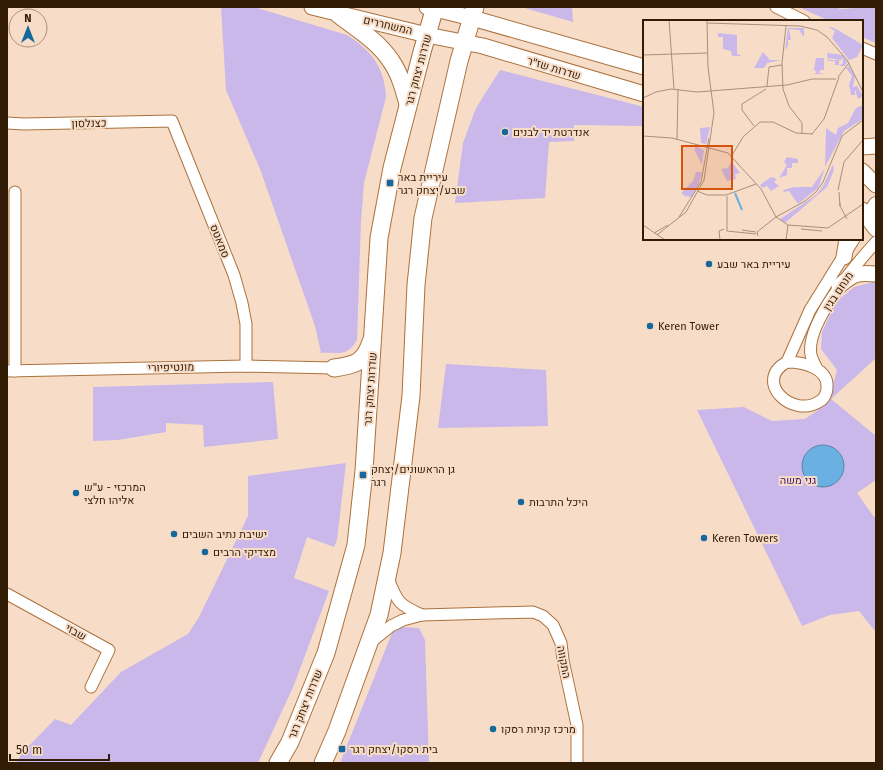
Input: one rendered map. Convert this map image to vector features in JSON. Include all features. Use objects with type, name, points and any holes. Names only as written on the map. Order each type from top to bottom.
[{"type":"main road","name":"המשחררים","points":[[312,7],[427,35],[464,42]]},
{"type":"main road","points":[[432,8],[473,13],[643,67]]},
{"type":"main road","name":"שדרות יצחק רגר","points":[[278,763],[290,742],[326,653],[356,545],[364,471],[379,238],[392,168],[427,35],[432,8]]},
{"type":"main road","points":[[323,763],[337,731],[379,615],[392,554],[411,396],[416,285],[423,218],[464,42],[473,13]]},
{"type":"main road","points":[[338,14],[370,38],[391,61],[403,86],[408,105]]},
{"type":"main road","name":"שדרות שז\"ר","points":[[464,42],[503,52],[643,94]]},
{"type":"main road","points":[[863,147],[876,146]]},
{"type":"main road","points":[[863,172],[876,185]]},
{"type":"main road","points":[[844,257],[847,240]]},
{"type":"main road","points":[[839,286],[851,276],[860,272],[876,274]]},
{"type":"main road","points":[[334,368],[354,365],[368,353],[373,335]]},
{"type":"main road","points":[[334,368],[358,376],[370,389]]},
{"type":"street","points":[[776,7],[802,20]]},
{"type":"street","points":[[863,48],[876,54]]},
{"type":"street","name":"כצנלסון","points":[[7,123],[24,124],[172,121]]},
{"type":"street","name":"סמאטס","points":[[172,121],[234,275],[246,324],[246,366]]},
{"type":"street","points":[[11,371],[15,192]]},
{"type":"street","points":[[867,220],[876,204]]},
{"type":"street","name":"מנחם בגין","points":[[787,362],[810,310],[853,240]]},
{"type":"street","name":"מנחם בגין","points":[[817,369],[811,354],[816,328],[839,286],[876,242]]},
{"type":"street","points":[[787,362],[798,362],[817,369],[824,375],[828,381],[827,392],[822,400],[806,407],[794,405],[778,394],[774,388],[773,381],[776,371],[781,365],[787,362]]},
{"type":"street","name":"מונטיפיורי","points":[[11,371],[246,366],[334,368]]},
{"type":"street","name":"התקווה","points":[[387,576],[398,602],[410,610],[422,615]]},
{"type":"street","name":"שבזי","points":[[7,594],[109,650],[91,687]]},
{"type":"street","name":"התקווה","points":[[368,646],[391,626],[403,620],[422,615],[533,612],[543,616],[553,624],[561,643],[563,660],[577,725],[577,763]]},
{"type":"green space","points":[[221,7],[254,7],[347,35],[370,54],[380,69],[383,77],[386,97],[364,183],[361,221],[357,340],[350,349],[346,351],[338,353],[321,353],[315,326],[260,169],[226,90]]},
{"type":"green space","points":[[521,7],[572,7],[573,22]]},
{"type":"green space","points":[[799,7],[839,7],[839,9],[876,7],[876,43],[863,37],[863,20],[827,20]]},
{"type":"green space","points":[[500,70],[643,107],[643,126],[574,125],[574,141],[549,142],[545,198],[455,203],[463,143],[476,108]]},
{"type":"green space","name":"גני משה","points":[[873,282],[876,283],[876,358],[831,399],[876,436],[876,480],[857,493],[874,517],[876,515],[876,629],[874,630],[859,611],[830,615],[802,626],[697,410],[744,407],[772,421],[805,419],[828,403],[837,370],[821,349],[822,332],[836,302],[854,287]]},
{"type":"green space","points":[[446,364],[546,370],[548,426],[438,428]]},
{"type":"green space","points":[[273,382],[278,439],[204,447],[203,425],[166,423],[166,432],[118,440],[93,441],[93,387]]},
{"type":"green space","points":[[346,463],[337,540],[334,547],[307,537],[294,578],[329,591],[294,685],[258,763],[16,763],[22,753],[55,719],[71,725],[121,672],[188,634],[199,617],[248,516],[248,476]]},
{"type":"green space","points":[[402,627],[419,628],[425,640],[429,763],[340,763],[392,633]]},
{"type":"water","points":[[823,445],[838,451],[844,466],[838,481],[823,487],[808,481],[802,466],[808,451]]},
{"type":"place","name":"אנדרטת יד לבנים","points":[[505,132]]},
{"type":"place","name":"עיריית באר שבע/יצחק רגר","points":[[390,183]]},
{"type":"place","name":"עיריית באר שבע","points":[[709,264]]},
{"type":"place","name":"Keren Tower","points":[[650,326]]},
{"type":"place","name":"גן הראשונים/יצחק רגר","points":[[363,475]]},
{"type":"place","name":"המרכזי - ע\"ש אליהו חלצי","points":[[76,493]]},
{"type":"place","name":"היכל התרבות","points":[[521,502]]},
{"type":"place","name":"ישיבת נתיב השבים","points":[[174,534]]},
{"type":"place","name":"Keren Towers","points":[[704,538]]},
{"type":"place","name":"מצדיקי הרבים","points":[[205,552]]},
{"type":"place","name":"מרכז קניות רסקו","points":[[493,729]]},
{"type":"place","name":"בית רסקו/יצחק רגר","points":[[342,749]]}]
